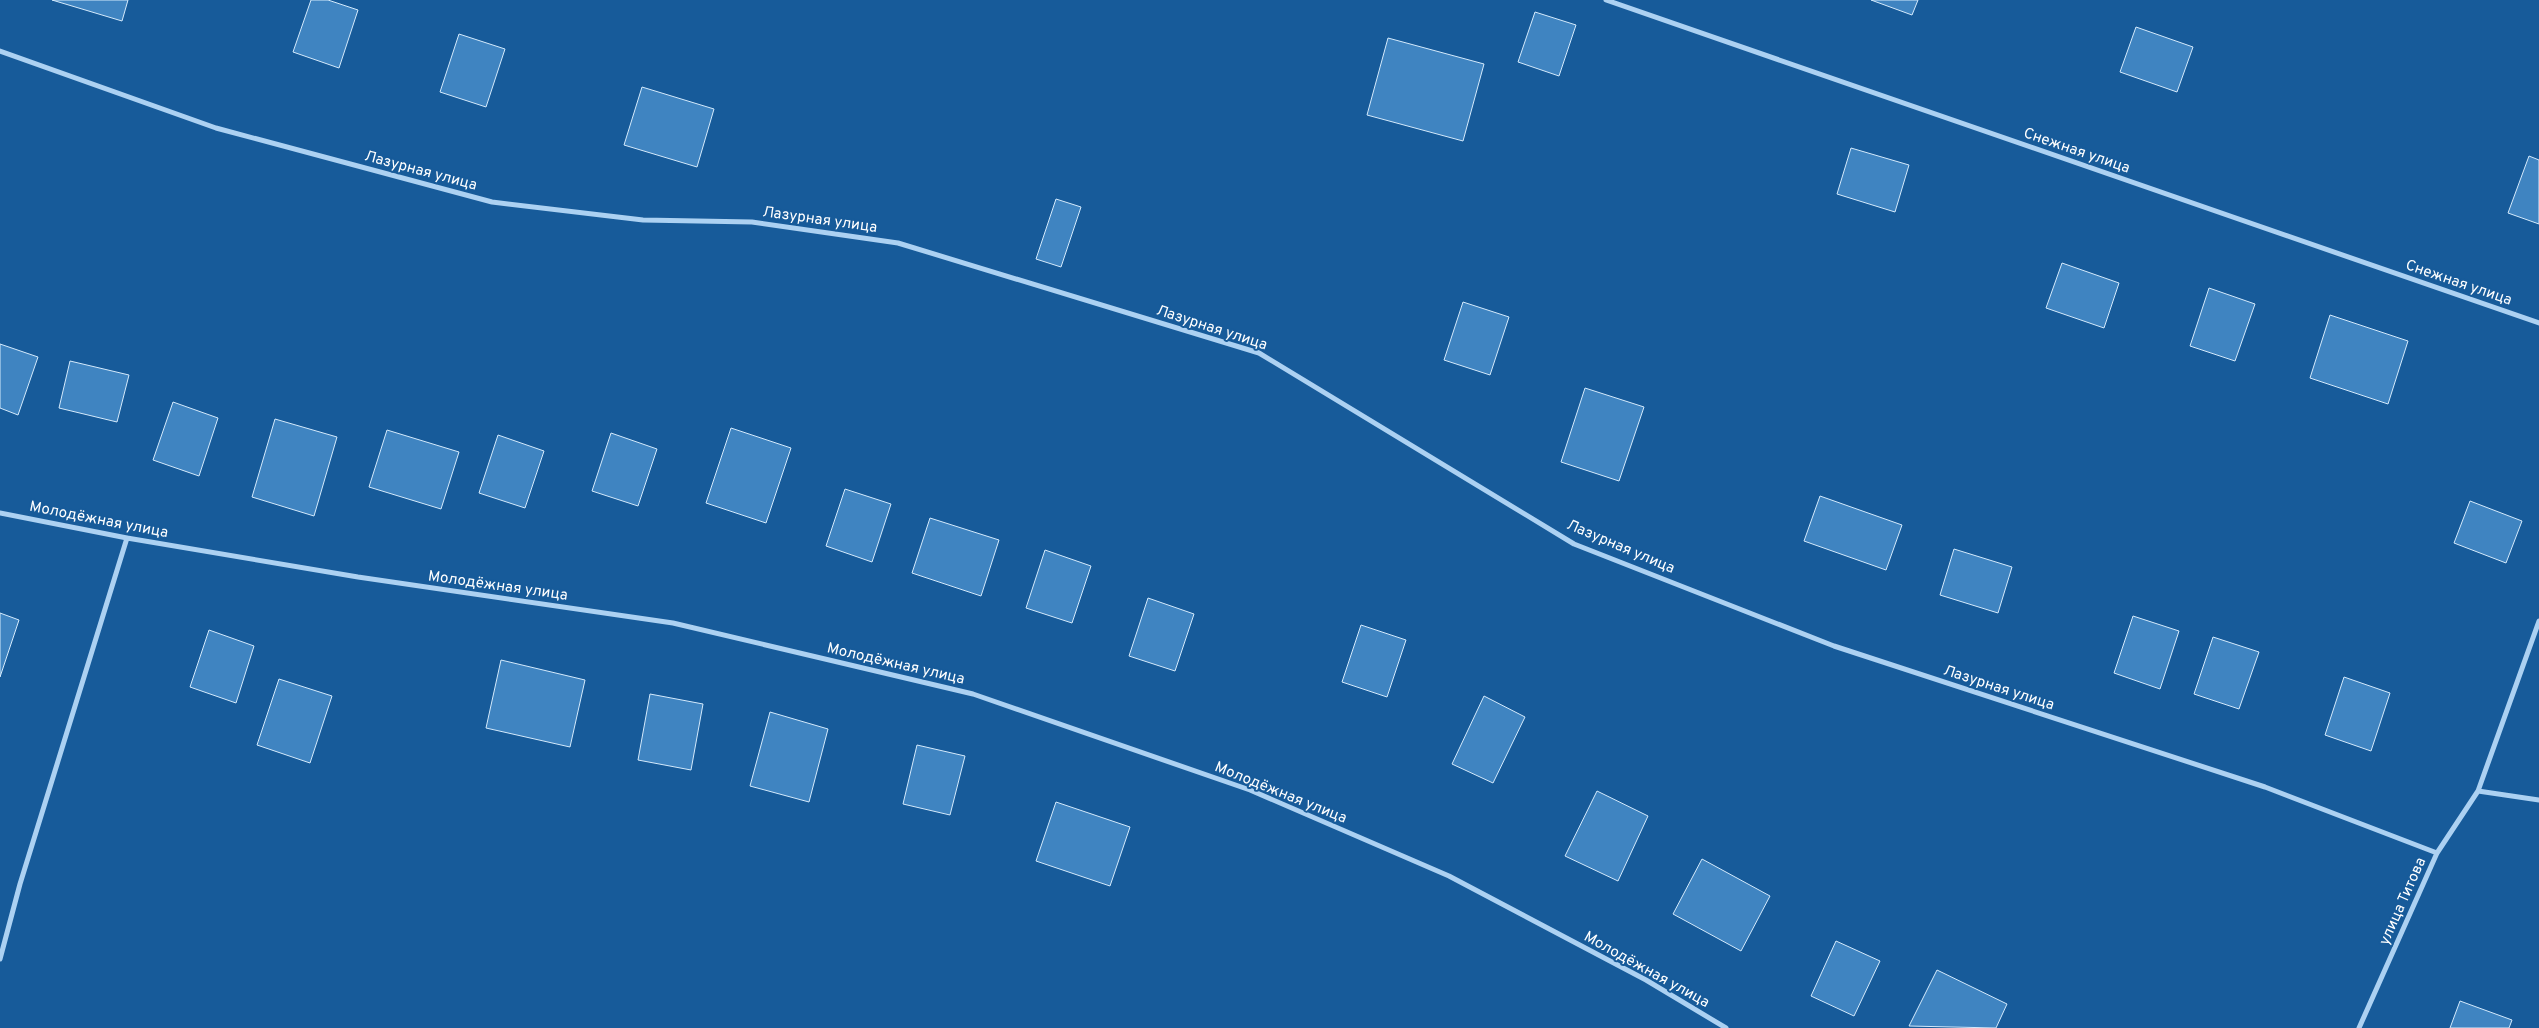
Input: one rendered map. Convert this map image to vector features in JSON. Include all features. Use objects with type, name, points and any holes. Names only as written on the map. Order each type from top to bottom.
[{"type":"street","name":"Снежная улица","points":[[1606,0],[2539,323]]},
{"type":"street","name":"Лазурная улица","points":[[0,51],[216,128],[492,202],[643,220],[752,222],[898,243],[1260,353],[1574,544],[1834,646],[2265,787],[2437,853]]},
{"type":"street","name":"Молодёжная улица","points":[[0,513],[126,538],[358,577],[673,623],[973,694],[1250,790],[1449,876],[1646,980],[1726,1028]]},
{"type":"street","points":[[0,959],[20,884],[126,538]]},
{"type":"street","name":"улица Титова","points":[[2359,1028],[2437,853],[2478,791],[2539,621]]},
{"type":"street","points":[[2478,791],[2539,800]]},
{"type":"building","points":[[52,0],[128,0],[122,21]]},
{"type":"building","points":[[311,0],[328,0],[358,10],[339,68],[293,52]]},
{"type":"building","points":[[1871,0],[1918,0],[1912,15]]},
{"type":"building","points":[[1535,12],[1576,25],[1559,76],[1518,62]]},
{"type":"building","points":[[2136,27],[2193,47],[2177,92],[2120,72]]},
{"type":"building","points":[[459,34],[505,49],[486,107],[440,92]]},
{"type":"building","points":[[1388,38],[1484,64],[1463,141],[1367,115]]},
{"type":"building","points":[[642,87],[714,109],[697,167],[624,145]]},
{"type":"building","points":[[1851,148],[1909,165],[1895,212],[1837,194]]},
{"type":"building","points":[[2529,156],[2539,160],[2539,224],[2508,213]]},
{"type":"building","points":[[1056,199],[1081,207],[1061,267],[1036,259]]},
{"type":"building","points":[[2062,263],[2119,283],[2104,328],[2046,308]]},
{"type":"building","points":[[2209,288],[2255,304],[2235,361],[2190,346]]},
{"type":"building","points":[[1463,302],[1509,317],[1490,375],[1444,360]]},
{"type":"building","points":[[2330,315],[2408,341],[2388,404],[2310,378]]},
{"type":"building","points":[[0,344],[38,357],[18,415],[0,408]]},
{"type":"building","points":[[70,361],[129,375],[117,422],[59,408]]},
{"type":"building","points":[[1585,388],[1644,407],[1619,481],[1561,462]]},
{"type":"building","points":[[173,402],[218,418],[199,476],[153,460]]},
{"type":"building","points":[[275,419],[337,437],[314,516],[252,497]]},
{"type":"building","points":[[731,428],[791,448],[766,523],[706,503]]},
{"type":"building","points":[[387,430],[459,452],[441,509],[369,487]]},
{"type":"building","points":[[611,433],[657,449],[638,506],[592,491]]},
{"type":"building","points":[[498,435],[544,451],[525,508],[479,493]]},
{"type":"building","points":[[845,489],[891,504],[872,562],[826,546]]},
{"type":"building","points":[[1820,496],[1902,525],[1886,570],[1804,541]]},
{"type":"building","points":[[2470,501],[2522,521],[2506,563],[2454,543]]},
{"type":"building","points":[[930,518],[999,540],[981,596],[912,573]]},
{"type":"building","points":[[1954,549],[2012,567],[1998,613],[1940,595]]},
{"type":"building","points":[[1045,550],[1091,566],[1072,623],[1026,608]]},
{"type":"building","points":[[1148,598],[1194,614],[1175,671],[1129,656]]},
{"type":"building","points":[[0,613],[19,620],[0,677]]},
{"type":"building","points":[[2133,616],[2179,631],[2160,689],[2114,673]]},
{"type":"building","points":[[1361,625],[1406,640],[1387,697],[1342,682]]},
{"type":"building","points":[[209,630],[254,646],[236,703],[190,687]]},
{"type":"building","points":[[2213,637],[2259,652],[2239,709],[2194,694]]},
{"type":"building","points":[[501,660],[585,680],[570,747],[486,728]]},
{"type":"building","points":[[2344,677],[2390,693],[2371,751],[2325,735]]},
{"type":"building","points":[[279,679],[332,696],[310,763],[257,745]]},
{"type":"building","points":[[650,694],[703,704],[691,770],[638,760]]},
{"type":"building","points":[[1484,696],[1525,717],[1493,783],[1452,764]]},
{"type":"building","points":[[770,712],[828,729],[809,802],[750,786]]},
{"type":"building","points":[[917,745],[965,756],[950,815],[903,804]]},
{"type":"building","points":[[1597,791],[1648,816],[1618,881],[1565,856]]},
{"type":"building","points":[[1056,802],[1130,827],[1110,886],[1036,861]]},
{"type":"building","points":[[1702,859],[1770,896],[1741,951],[1673,914]]},
{"type":"building","points":[[1836,941],[1880,961],[1854,1016],[1811,996]]},
{"type":"building","points":[[1937,970],[2007,1004],[1996,1028],[1909,1026]]},
{"type":"building","points":[[2460,1001],[2512,1020],[2509,1028],[2450,1028]]}]
